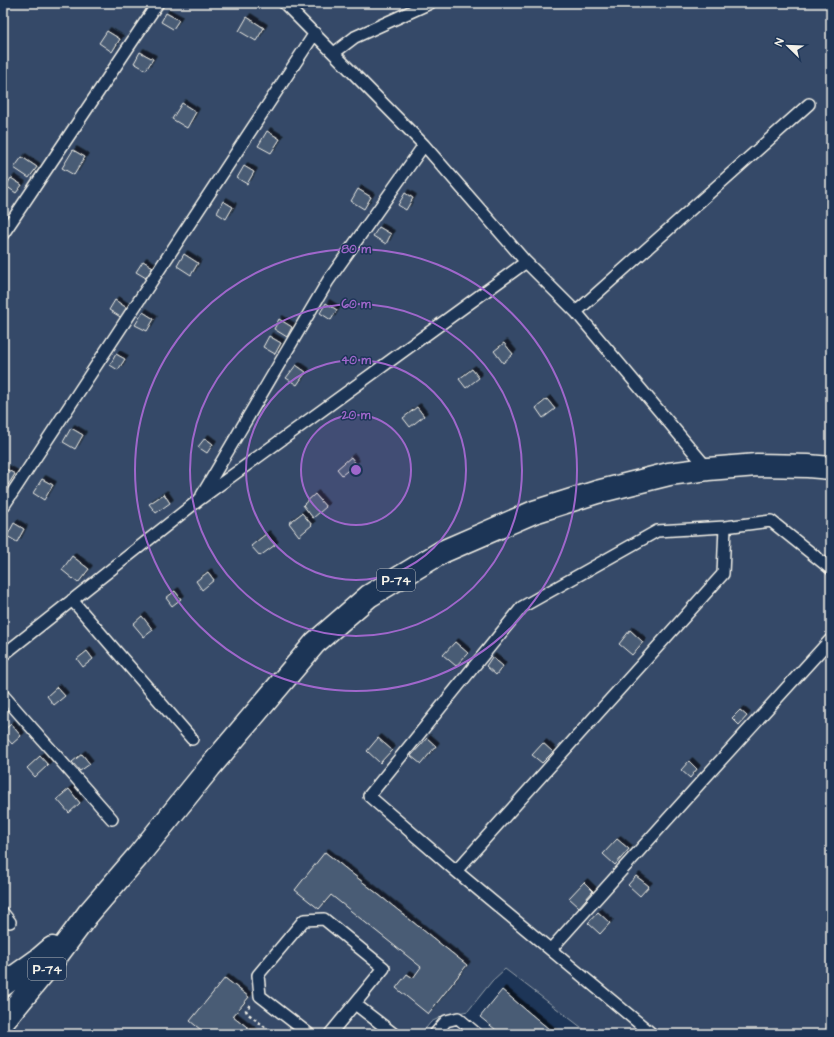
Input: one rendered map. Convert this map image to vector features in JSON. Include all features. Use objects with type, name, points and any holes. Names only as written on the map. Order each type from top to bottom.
[{"type":"main road","name":"Р-74","points":[[3,1022],[53,961],[88,914],[315,643],[369,596],[442,552],[534,512],[597,492],[669,474],[708,469],[757,465],[831,468]]},
{"type":"main road","name":"Р-74","points":[[3,985],[38,960],[88,914]]},
{"type":"lane","points":[[3,234],[158,3]]},
{"type":"lane","points":[[284,3],[424,145],[526,262],[576,312],[708,469]]},
{"type":"lane","points":[[334,53],[355,37],[430,3]]},
{"type":"lane","points":[[3,507],[315,33]]},
{"type":"lane","points":[[576,312],[809,104]]},
{"type":"lane","points":[[200,499],[328,281],[424,145]]},
{"type":"lane","points":[[3,655],[200,499],[526,262]]},
{"type":"lane","points":[[652,1034],[456,871],[369,796],[522,607],[657,531],[726,528],[771,521],[831,569]]},
{"type":"lane","points":[[456,871],[723,574],[726,528]]},
{"type":"lane","points":[[72,600],[192,739]]},
{"type":"lane","points":[[551,949],[831,639]]},
{"type":"lane","points":[[3,695],[112,819]]},
{"type":"lane","points":[[309,1034],[260,996],[258,974],[304,920],[324,919],[384,968],[330,1034]]},
{"type":"lane","points":[[355,1004],[394,1034]]},
{"type":"lane","points":[[435,1034],[446,1021],[458,1018],[477,1034]]},
{"type":"path","points":[[254,999],[246,1010],[274,1034]]},
{"type":"shaded area","points":[[3,3],[831,3],[831,1034],[590,1034],[505,969],[492,981],[468,1011],[443,1016],[431,1022],[421,1034],[3,1034],[3,1022],[38,980],[3,985]]},
{"type":"building","points":[[166,13],[179,20],[173,29],[161,22]]},
{"type":"building","points":[[247,17],[264,28],[256,41],[239,31]]},
{"type":"building","points":[[107,31],[120,39],[112,52],[99,43]]},
{"type":"building","points":[[140,52],[153,59],[146,70],[134,63]]},
{"type":"building","points":[[182,103],[196,112],[187,128],[172,119]]},
{"type":"building","points":[[267,131],[280,139],[271,153],[258,146]]},
{"type":"building","points":[[73,150],[85,157],[74,175],[62,168]]},
{"type":"building","points":[[22,157],[37,167],[29,178],[14,168]]},
{"type":"building","points":[[244,166],[254,172],[247,184],[237,178]]},
{"type":"building","points":[[11,178],[22,185],[16,193],[6,186]]},
{"type":"building","points":[[358,189],[371,197],[364,209],[351,201]]},
{"type":"building","points":[[405,193],[413,198],[406,210],[398,205]]},
{"type":"building","points":[[223,201],[233,207],[226,219],[217,213]]},
{"type":"building","points":[[379,227],[391,234],[386,244],[373,236]]},
{"type":"building","points":[[184,254],[198,263],[191,275],[177,266]]},
{"type":"building","points":[[143,261],[153,267],[146,278],[136,272]]},
{"type":"building","points":[[115,300],[127,308],[122,318],[109,310]]},
{"type":"building","points":[[326,303],[337,310],[331,320],[320,313]]},
{"type":"building","points":[[143,312],[154,319],[147,331],[135,325]]},
{"type":"building","points":[[279,319],[292,327],[287,337],[274,329]]},
{"type":"building","points":[[269,336],[281,343],[275,354],[263,347]]},
{"type":"building","points":[[504,343],[513,354],[503,363],[494,351]]},
{"type":"building","points":[[116,354],[125,359],[118,370],[110,365]]},
{"type":"building","points":[[296,365],[306,372],[297,385],[286,378]]},
{"type":"building","points":[[472,369],[479,378],[466,388],[459,379]]},
{"type":"building","points":[[547,399],[555,409],[543,418],[536,408]]},
{"type":"building","points":[[417,407],[424,416],[410,427],[403,418]]},
{"type":"building","points":[[71,428],[83,435],[75,449],[63,442]]},
{"type":"building","points":[[205,438],[213,444],[207,453],[198,447]]},
{"type":"building","points":[[351,457],[356,464],[342,475],[337,469]]},
{"type":"building","points":[[6,469],[15,474],[8,485],[3,482],[3,474]]},
{"type":"building","points":[[42,479],[53,485],[44,500],[33,493]]},
{"type":"building","points":[[164,494],[170,503],[156,513],[149,504]]},
{"type":"building","points":[[315,494],[326,507],[313,518],[303,505]]},
{"type":"building","points":[[302,513],[312,525],[299,536],[289,523]]},
{"type":"building","points":[[14,523],[24,529],[17,542],[7,536]]},
{"type":"building","points":[[266,534],[275,545],[260,556],[251,546]]},
{"type":"building","points":[[72,556],[89,569],[78,583],[62,570]]},
{"type":"building","points":[[208,572],[214,580],[202,590],[196,581]]},
{"type":"building","points":[[175,591],[181,599],[172,606],[166,598]]},
{"type":"building","points":[[142,616],[153,630],[144,637],[133,624]]},
{"type":"building","points":[[630,630],[643,642],[632,655],[619,644]]},
{"type":"building","points":[[455,642],[468,653],[456,666],[443,655]]},
{"type":"building","points":[[87,651],[93,659],[83,667],[77,659]]},
{"type":"building","points":[[492,657],[503,666],[496,675],[486,666]]},
{"type":"building","points":[[57,687],[65,696],[54,705],[47,696]]},
{"type":"building","points":[[740,710],[747,716],[739,725],[732,718]]},
{"type":"building","points":[[11,724],[21,736],[12,744],[3,734],[3,731]]},
{"type":"building","points":[[378,738],[392,750],[380,763],[367,751]]},
{"type":"building","points":[[427,738],[436,746],[421,764],[411,756]]},
{"type":"building","points":[[543,743],[553,752],[542,763],[532,755]]},
{"type":"building","points":[[82,754],[90,764],[80,771],[72,762]]},
{"type":"building","points":[[40,756],[48,765],[35,777],[27,768]]},
{"type":"building","points":[[689,761],[697,769],[690,778],[681,770]]},
{"type":"building","points":[[69,789],[80,803],[69,813],[57,799]]},
{"type":"building","points":[[617,839],[629,849],[615,865],[603,854]]},
{"type":"building","points":[[325,852],[467,965],[428,1014],[396,988],[407,974],[413,978],[421,967],[331,895],[319,909],[295,890]]},
{"type":"building","points":[[636,876],[649,886],[640,896],[628,885]]},
{"type":"building","points":[[584,882],[593,891],[579,907],[569,898]]},
{"type":"building","points":[[598,912],[610,923],[600,934],[588,923]]},
{"type":"building","points":[[225,978],[249,997],[233,1016],[256,1034],[206,1034],[190,1021]]},
{"type":"building","points":[[502,990],[555,1034],[501,1034],[480,1017]]}]
